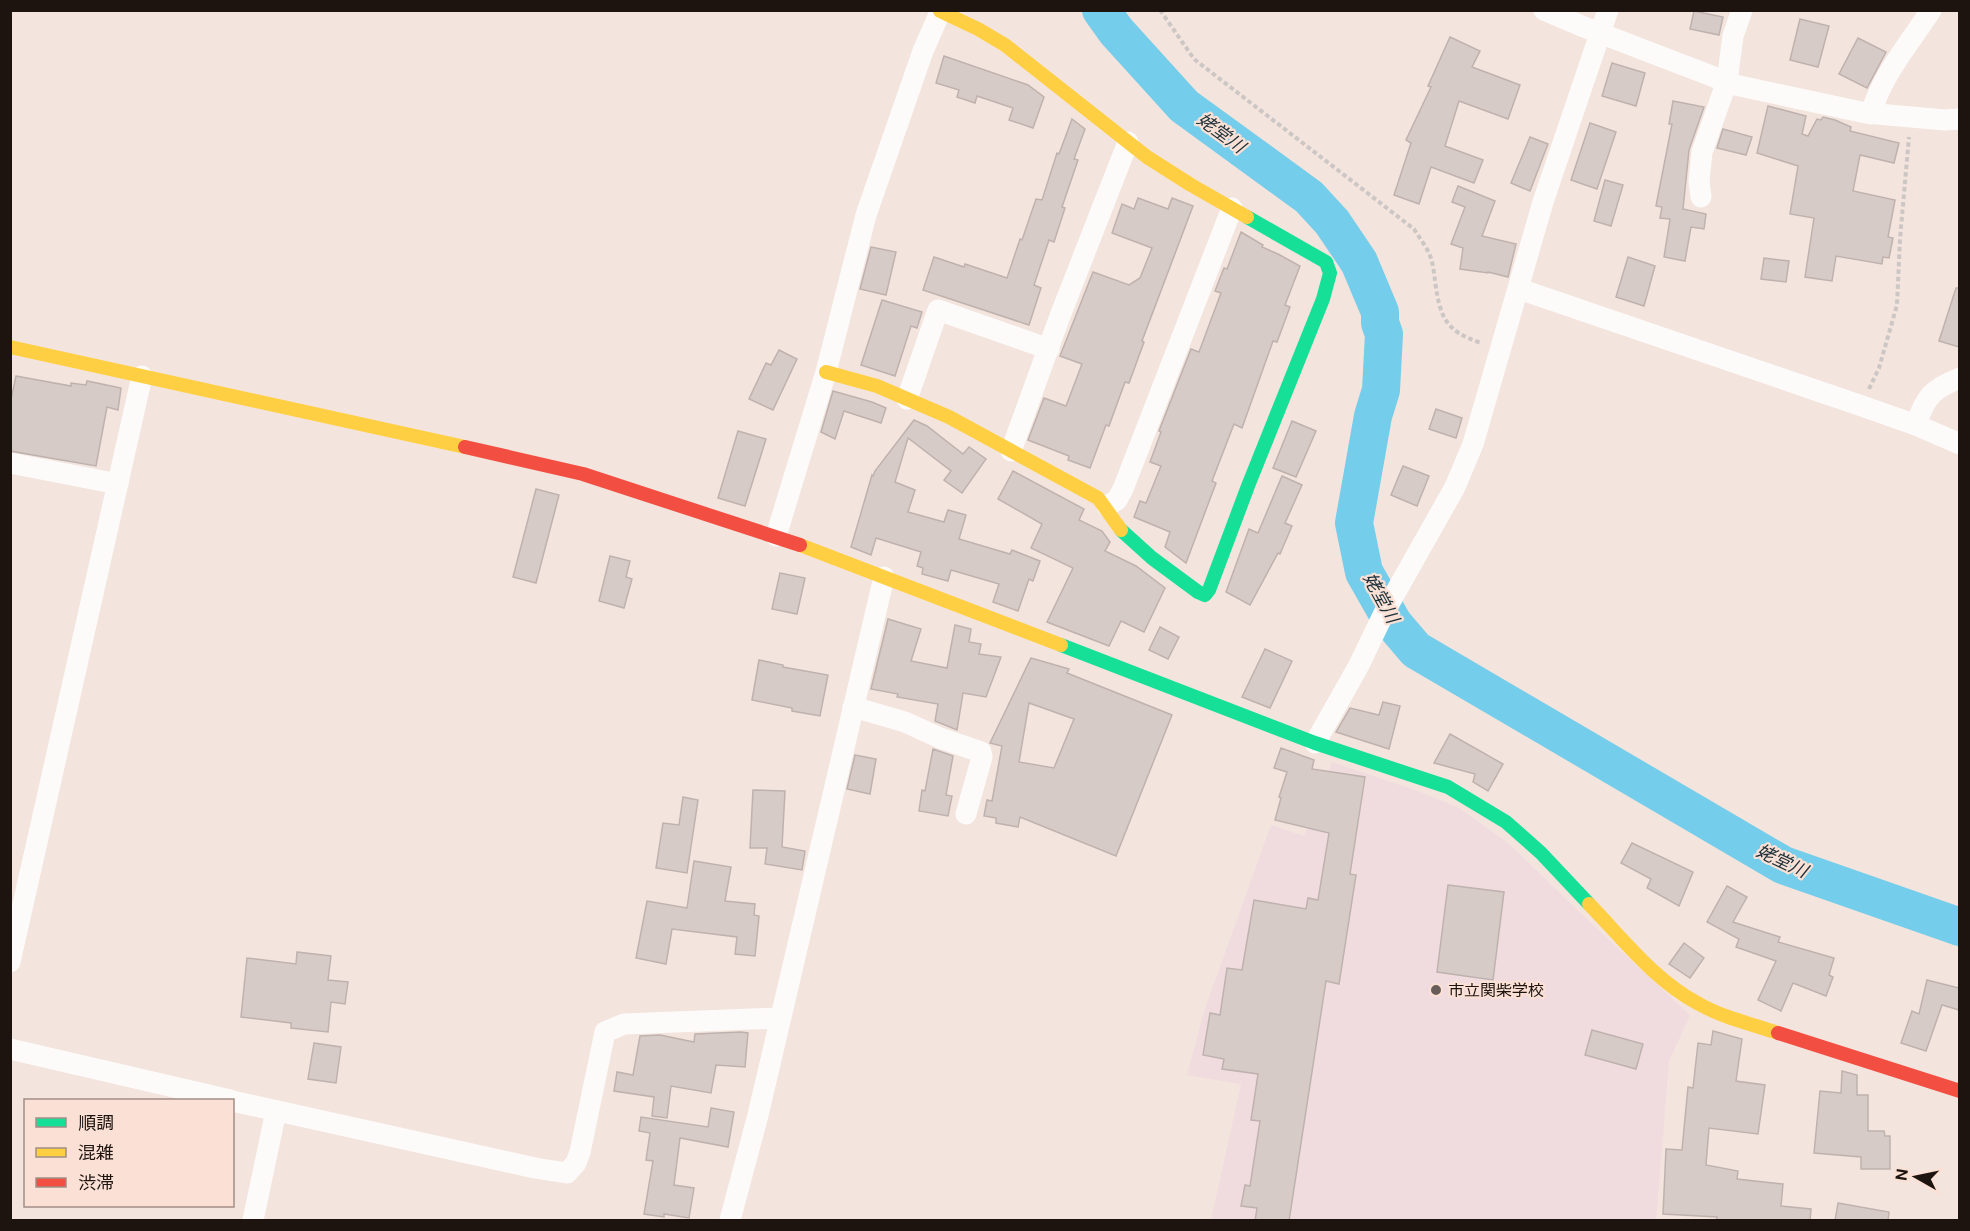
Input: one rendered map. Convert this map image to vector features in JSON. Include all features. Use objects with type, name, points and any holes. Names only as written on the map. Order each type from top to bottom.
[{"type":"street","points":[[1544,10],[1735,85],[1871,114],[1959,119]]},
{"type":"street","points":[[1316,742],[1358,667],[1385,611],[1455,487],[1473,444],[1550,180],[1608,10]]},
{"type":"street","points":[[1701,197],[1699,181],[1702,152],[1727,81],[1733,36],[1742,10]]},
{"type":"street","points":[[1871,114],[1876,97],[1888,75],[1931,10]]},
{"type":"street","points":[[776,536],[826,372],[866,215],[923,51],[940,11],[978,28],[1005,45],[1156,163],[1326,262],[1330,273],[1323,299],[1209,590],[1205,595],[1158,562],[1125,534],[1107,506],[1098,498],[949,417],[877,386],[826,372]]},
{"type":"street","points":[[1011,451],[1128,142]]},
{"type":"street","points":[[1107,506],[1117,500],[1123,489],[1232,208]]},
{"type":"street","points":[[1519,289],[1916,425],[1959,444]]},
{"type":"street","points":[[907,399],[939,310],[1049,349]]},
{"type":"street","points":[[10,347],[385,428],[583,474],[776,536],[1316,742],[1416,775],[1448,788],[1506,822],[1541,853],[1660,978],[1698,1004],[1725,1016],[1959,1091]]},
{"type":"street","points":[[10,962],[142,376]]},
{"type":"street","points":[[1916,425],[1923,404],[1932,392],[1959,378]]},
{"type":"street","points":[[10,463],[118,484]]},
{"type":"street","points":[[730,1221],[758,1115],[884,577]]},
{"type":"street","points":[[853,707],[905,722],[940,738],[981,752],[982,758],[966,814]]},
{"type":"street","points":[[234,1102],[567,1173],[576,1163],[580,1152],[605,1032],[617,1026],[633,1024],[780,1018]]},
{"type":"street","points":[[10,1050],[222,1099]]},
{"type":"street","points":[[253,1221],[276,1111]]},
{"type":"path","points":[[1160,10],[1194,59],[1414,229],[1429,253],[1437,298],[1447,323],[1461,336],[1501,350]]},
{"type":"path","points":[[1862,406],[1879,368],[1897,304],[1900,239],[1912,117]]},
{"type":"shaded area","name":"市立関柴学校","points":[[1332,762],[1418,791],[1459,808],[1508,843],[1690,1015],[1669,1062],[1656,1220],[1211,1220],[1241,1084],[1187,1075],[1204,1011],[1271,825],[1304,836]]},
{"type":"building","points":[[1694,11],[1723,17],[1719,35],[1690,29]]},
{"type":"building","points":[[1800,19],[1829,26],[1818,67],[1790,60]]},
{"type":"building","points":[[1450,37],[1480,51],[1472,67],[1520,85],[1508,119],[1459,101],[1445,146],[1483,160],[1474,183],[1431,167],[1419,204],[1394,195],[1411,143],[1406,140],[1431,87],[1428,86]]},
{"type":"building","points":[[1858,38],[1886,52],[1867,88],[1839,74]]},
{"type":"building","points":[[944,56],[1028,85],[1044,97],[1033,128],[1009,120],[1013,108],[977,96],[975,103],[957,97],[959,90],[936,83]]},
{"type":"building","points":[[1612,63],[1645,73],[1636,106],[1602,96]]},
{"type":"building","points":[[1673,101],[1704,107],[1689,150],[1683,209],[1706,214],[1704,229],[1691,227],[1685,261],[1664,257],[1670,219],[1660,218],[1662,207],[1656,206],[1672,124],[1669,124]]},
{"type":"building","points":[[1768,106],[1806,116],[1802,134],[1808,136],[1817,119],[1821,120],[1823,117],[1851,127],[1850,131],[1899,143],[1894,163],[1860,155],[1853,191],[1895,200],[1888,237],[1893,238],[1889,258],[1883,257],[1882,264],[1836,256],[1832,281],[1805,277],[1814,218],[1790,214],[1798,166],[1757,153]]},
{"type":"building","points":[[1072,119],[1085,129],[1074,159],[1078,160],[1062,207],[1065,208],[1054,242],[1049,240],[1034,285],[1041,288],[1029,325],[923,290],[934,257],[964,267],[965,264],[1007,278],[1036,199],[1042,200],[1057,153],[1059,154]]},
{"type":"building","points":[[1590,123],[1616,132],[1597,189],[1571,180]]},
{"type":"building","points":[[1723,129],[1752,137],[1746,155],[1717,148]]},
{"type":"building","points":[[1530,137],[1548,144],[1530,191],[1511,183]]},
{"type":"building","points":[[1605,180],[1623,185],[1611,226],[1594,221]]},
{"type":"building","points":[[1458,186],[1495,201],[1482,236],[1516,244],[1508,277],[1460,269],[1463,248],[1451,244],[1465,207],[1452,202]]},
{"type":"building","points":[[1138,198],[1168,209],[1172,198],[1193,206],[1142,341],[1144,342],[1129,383],[1125,382],[1090,468],[1068,460],[1069,456],[1028,440],[1044,398],[1066,406],[1082,364],[1060,356],[1093,272],[1129,285],[1140,278],[1152,248],[1112,233],[1122,204],[1134,209]]},
{"type":"building","points":[[1241,232],[1263,245],[1262,247],[1300,266],[1285,305],[1290,307],[1277,342],[1273,341],[1242,428],[1234,424],[1212,481],[1216,483],[1186,563],[1165,547],[1170,532],[1134,517],[1140,501],[1146,503],[1161,466],[1150,462],[1161,432],[1159,431],[1191,349],[1199,352],[1221,293],[1215,291],[1224,268],[1227,269]]},
{"type":"building","points":[[871,247],[896,252],[886,295],[860,289]]},
{"type":"building","points":[[1628,257],[1655,266],[1644,306],[1616,297]]},
{"type":"building","points":[[1764,258],[1789,261],[1786,282],[1761,279]]},
{"type":"building","points":[[1956,288],[1959,288],[1959,347],[1939,341]]},
{"type":"building","points":[[882,300],[922,312],[917,328],[911,326],[895,376],[861,365]]},
{"type":"building","points":[[779,350],[797,359],[773,410],[749,399],[766,363],[771,365]]},
{"type":"building","points":[[16,376],[71,386],[71,383],[86,385],[87,381],[121,388],[118,410],[107,407],[96,466],[10,451],[10,404]]},
{"type":"building","points":[[833,391],[886,408],[881,423],[844,411],[835,439],[821,432]]},
{"type":"building","points":[[1436,409],[1462,418],[1456,438],[1429,429]]},
{"type":"building","points":[[914,420],[927,426],[963,454],[969,447],[986,459],[962,493],[944,480],[951,471],[908,438],[895,482],[915,490],[908,512],[944,522],[948,510],[966,515],[959,539],[1010,554],[1012,550],[1040,561],[1033,581],[1029,579],[1018,611],[993,602],[999,584],[951,570],[948,581],[922,574],[923,568],[917,566],[921,552],[876,538],[871,555],[851,547],[872,475]]},
{"type":"building","points":[[1292,421],[1316,431],[1296,477],[1273,468]]},
{"type":"building","points":[[738,431],[766,439],[745,506],[718,498]]},
{"type":"building","points":[[1403,466],[1429,476],[1417,506],[1391,495]]},
{"type":"building","points":[[1013,471],[1084,509],[1079,520],[1102,531],[1110,542],[1105,551],[1136,566],[1165,588],[1144,632],[1121,621],[1109,646],[1047,622],[1073,568],[1031,548],[1042,524],[998,499]]},
{"type":"building","points":[[1282,476],[1302,485],[1285,523],[1292,526],[1280,554],[1278,553],[1250,605],[1226,592],[1249,529],[1258,533]]},
{"type":"building","points":[[536,489],[559,495],[536,583],[513,577]]},
{"type":"building","points":[[610,556],[630,561],[626,577],[632,579],[624,608],[599,601]]},
{"type":"building","points":[[780,573],[805,578],[797,614],[772,609]]},
{"type":"building","points":[[888,619],[921,629],[911,661],[947,668],[955,625],[971,629],[969,642],[981,644],[979,654],[1001,657],[986,697],[963,693],[957,730],[935,721],[938,704],[897,697],[898,694],[871,689]]},
{"type":"building","points":[[1160,627],[1179,637],[1168,659],[1149,650]]},
{"type":"building","points":[[1265,649],[1292,661],[1270,708],[1242,697]]},
{"type":"building","points":[[1031,658],[1069,669],[1067,673],[1172,715],[1116,856],[1020,817],[1018,827],[996,823],[996,818],[984,816],[987,800],[992,801],[1002,746],[990,743]],"holes":[[[1029,703],[1074,719],[1054,768],[1019,762]]]},
{"type":"building","points":[[759,660],[828,675],[820,716],[752,700]]},
{"type":"building","points":[[1383,702],[1400,706],[1389,749],[1336,732],[1350,708],[1379,715]]},
{"type":"building","points":[[1450,734],[1503,764],[1488,791],[1473,782],[1475,774],[1434,763]]},
{"type":"building","points":[[1281,748],[1314,760],[1312,769],[1365,777],[1350,874],[1356,875],[1339,984],[1326,981],[1289,1221],[1255,1221],[1257,1208],[1241,1206],[1245,1185],[1250,1186],[1260,1121],[1251,1120],[1258,1074],[1222,1069],[1224,1059],[1203,1055],[1210,1013],[1220,1015],[1227,968],[1242,970],[1254,900],[1306,909],[1308,898],[1318,900],[1329,833],[1275,820],[1287,772],[1274,768]]},
{"type":"building","points":[[933,749],[953,756],[946,795],[952,796],[948,816],[919,811]]},
{"type":"building","points":[[855,755],[876,759],[870,794],[847,789]]},
{"type":"building","points":[[753,790],[785,791],[782,847],[805,851],[802,870],[765,864],[767,848],[750,848]]},
{"type":"building","points":[[683,797],[698,800],[687,873],[656,868],[663,823],[679,825]]},
{"type":"building","points":[[1632,843],[1693,872],[1679,906],[1647,888],[1651,879],[1621,863]]},
{"type":"building","points":[[694,861],[731,867],[725,901],[755,904],[754,915],[759,916],[755,956],[735,954],[737,937],[672,929],[666,964],[636,958],[647,901],[687,908]]},
{"type":"building","points":[[1448,885],[1504,892],[1493,980],[1437,972]]},
{"type":"building","points":[[1727,886],[1747,897],[1733,922],[1780,937],[1778,942],[1834,958],[1829,975],[1833,977],[1826,996],[1793,983],[1781,1011],[1758,1000],[1776,961],[1736,947],[1739,939],[1707,922]]},
{"type":"building","points":[[1684,943],[1704,958],[1690,978],[1669,964]]},
{"type":"building","points":[[297,952],[331,956],[328,980],[348,982],[345,1004],[331,1002],[328,1032],[291,1028],[291,1023],[241,1017],[247,958],[296,964]]},
{"type":"building","points":[[1927,980],[1959,988],[1959,1010],[1942,1005],[1926,1051],[1901,1043],[1912,1011],[1919,1014]]},
{"type":"building","points":[[1592,1030],[1643,1044],[1636,1069],[1585,1055]]},
{"type":"building","points":[[1713,1031],[1742,1039],[1736,1081],[1765,1085],[1758,1134],[1709,1128],[1706,1165],[1738,1171],[1737,1179],[1783,1184],[1781,1206],[1811,1209],[1810,1221],[1716,1221],[1717,1217],[1663,1214],[1666,1149],[1682,1150],[1688,1087],[1693,1088],[1698,1043],[1711,1045]]},
{"type":"building","points":[[748,1033],[745,1067],[716,1065],[711,1093],[671,1086],[667,1118],[652,1116],[654,1097],[614,1091],[617,1072],[633,1075],[640,1036],[660,1035],[694,1042],[695,1034]]},
{"type":"building","points":[[314,1043],[341,1047],[336,1083],[308,1079]]},
{"type":"building","points":[[1842,1071],[1857,1075],[1857,1095],[1868,1095],[1868,1131],[1884,1131],[1885,1136],[1890,1136],[1890,1169],[1861,1169],[1861,1157],[1814,1153],[1820,1091],[1841,1093]]},
{"type":"building","points":[[711,1108],[734,1112],[728,1147],[680,1138],[674,1185],[694,1188],[689,1218],[644,1214],[653,1161],[646,1160],[650,1133],[639,1131],[641,1117],[708,1127]]},
{"type":"building","points":[[1838,1203],[1889,1212],[1888,1221],[1835,1221]]},
{"type":"waterway","name":"姥堂川","points":[[1101,10],[1116,31],[1184,106],[1309,197],[1332,222],[1359,262],[1380,312],[1380,323],[1384,334],[1381,390],[1373,416],[1354,523],[1364,572],[1393,623],[1416,650],[1783,865],[1960,927]]},
{"type":"traffic: fast","points":[[1121,530],[1152,558],[1198,592],[1205,595],[1209,590],[1323,299],[1330,273],[1326,262],[1247,217]]},
{"type":"traffic: fast","points":[[1061,645],[1315,743],[1448,787],[1506,822],[1541,853],[1589,904]]},
{"type":"traffic: slow","points":[[940,11],[1005,45],[1147,157],[1247,217]]},
{"type":"traffic: slow","points":[[10,347],[465,447]]},
{"type":"traffic: slow","points":[[826,372],[877,386],[949,417],[1098,498],[1121,530]]},
{"type":"traffic: slow","points":[[800,545],[1061,645]]},
{"type":"traffic: slow","points":[[1589,904],[1640,958],[1683,995],[1718,1013],[1778,1033]]},
{"type":"traffic: jam","points":[[465,447],[583,474],[800,545]]},
{"type":"traffic: jam","points":[[1778,1033],[1960,1091]]},
{"type":"place","name":"市立関柴学校","points":[[1436,990]]}]
